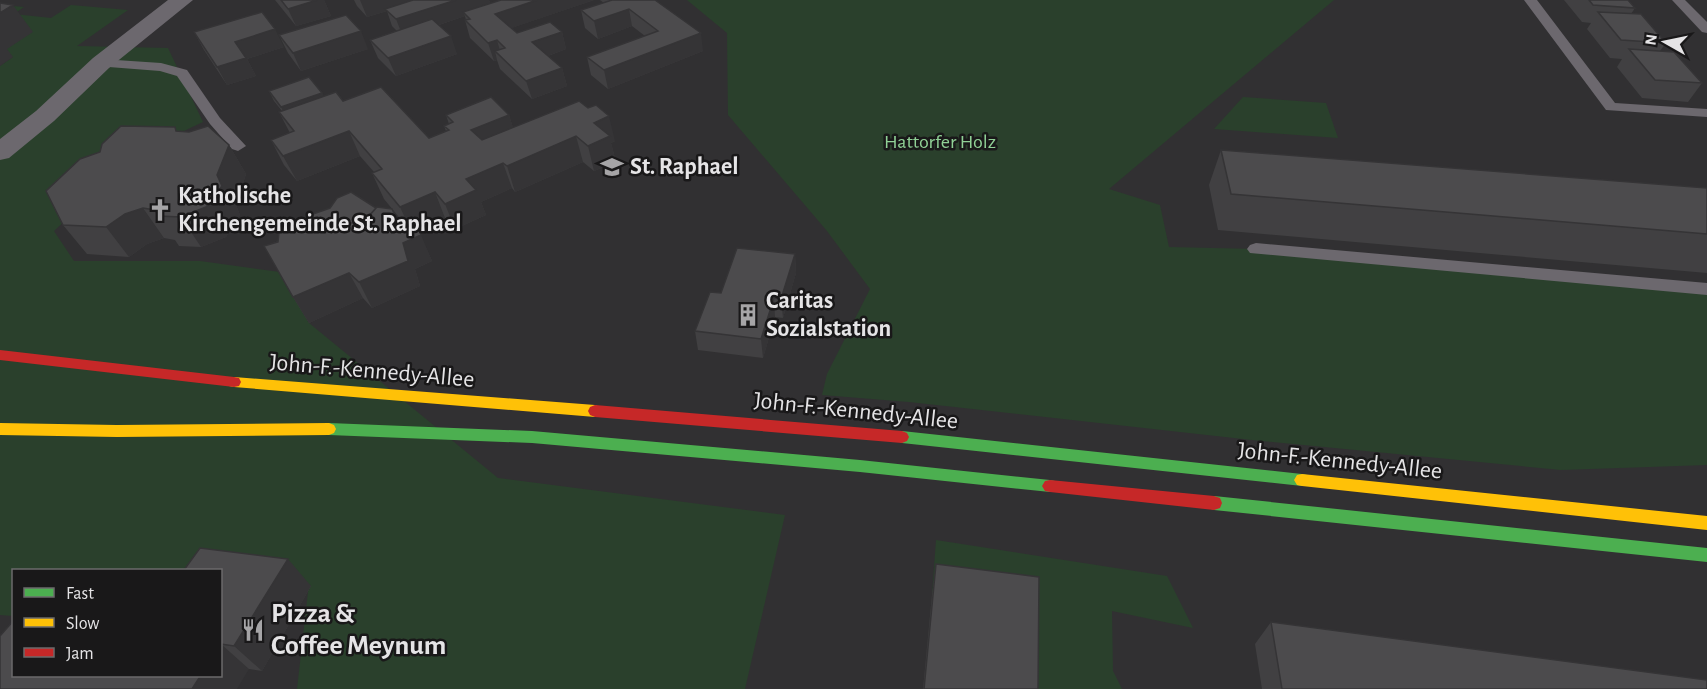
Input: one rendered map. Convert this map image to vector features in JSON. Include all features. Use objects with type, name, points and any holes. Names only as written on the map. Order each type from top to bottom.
[{"type":"street","points":[[0,127],[101,63],[182,0]]},
{"type":"street","points":[[0,152],[45,116],[101,63]]},
{"type":"street","name":"John-F.-Kennedy-Allee","points":[[0,356],[231,382],[863,433],[1707,524]]},
{"type":"street","points":[[0,429],[345,429],[521,436],[860,466],[1707,555]]},
{"type":"lane","points":[[1530,0],[1611,106],[1707,113]]},
{"type":"lane","points":[[1678,0],[1707,29]]},
{"type":"lane","points":[[101,63],[161,67],[182,73],[215,121],[238,146]]},
{"type":"lane","points":[[1256,249],[1707,289]]},
{"type":"lane","points":[[860,466],[863,433]]},
{"type":"green space","name":"Hattorfer Holz","points":[[687,0],[1334,0],[1109,189],[1160,205],[1169,247],[1256,249],[1707,289],[1707,465],[1561,470],[1252,440],[909,402],[822,395],[827,374],[870,289],[827,231],[728,115],[727,33]]},
{"type":"green space","points":[[0,5],[24,7],[14,14],[51,18],[71,5],[128,10],[77,46],[168,48],[203,122],[137,153],[54,231],[74,261],[200,261],[280,272],[309,323],[498,478],[785,515],[745,689],[297,689],[308,592],[222,569],[12,569],[12,616],[0,615],[0,66],[13,57],[0,56]]},
{"type":"green space","points":[[1243,97],[1326,103],[1338,138],[1214,129]]},
{"type":"green space","points":[[936,540],[1167,576],[1193,628],[1112,611],[1113,671],[1122,689],[1029,689],[932,595]]},
{"type":"building","points":[[281,0],[317,0],[288,9]]},
{"type":"building","points":[[413,0],[456,0],[396,19],[385,9]]},
{"type":"building","points":[[501,0],[537,0],[495,14],[517,33],[550,22],[562,32],[532,42],[562,68],[526,81],[495,51],[505,48],[497,40],[488,43],[465,20],[470,19],[463,12]]},
{"type":"building","points":[[612,0],[655,0],[701,33],[604,70],[587,57],[658,31],[629,9],[594,21],[581,10]]},
{"type":"building","points":[[1589,0],[1628,0],[1635,8],[1593,5]]},
{"type":"building","points":[[0,3],[13,5],[0,13]]},
{"type":"building","points":[[262,12],[275,29],[235,42],[246,58],[217,67],[194,32]]},
{"type":"building","points":[[1598,12],[1641,14],[1666,43],[1621,40]]},
{"type":"building","points":[[346,15],[361,31],[293,53],[279,35]]},
{"type":"building","points":[[432,19],[451,36],[388,58],[370,40]]},
{"type":"building","points":[[1629,49],[1674,52],[1702,83],[1655,80]]},
{"type":"building","points":[[309,77],[322,93],[281,107],[269,91]]},
{"type":"building","points":[[381,87],[429,138],[449,130],[444,126],[453,122],[446,115],[491,97],[509,115],[471,130],[482,140],[579,101],[588,108],[596,105],[609,116],[594,123],[610,136],[588,146],[576,136],[507,166],[503,163],[466,179],[476,190],[445,204],[435,192],[400,207],[372,173],[382,169],[349,131],[283,156],[271,140],[294,131],[279,112],[336,92],[343,101]]},
{"type":"building","points":[[121,126],[175,127],[176,131],[189,132],[208,126],[229,145],[217,175],[222,186],[206,207],[181,217],[158,216],[155,210],[143,208],[125,214],[106,227],[63,225],[46,191],[80,159],[100,152],[102,144]]},
{"type":"building","points":[[1221,150],[1707,188],[1707,234],[1231,194]]},
{"type":"building","points":[[351,192],[376,208],[365,220],[360,219],[353,223],[313,220],[313,214],[330,208],[337,198]]},
{"type":"building","points":[[377,207],[392,209],[398,223],[414,221],[421,235],[403,243],[408,261],[359,282],[349,273],[293,297],[264,246],[278,242],[279,232],[315,219],[362,224]]},
{"type":"building","name":"Caritas Sozialstation","points":[[737,248],[795,254],[781,299],[774,298],[761,339],[695,331],[710,292],[721,293]]},
{"type":"building","points":[[200,548],[288,559],[234,646],[222,644],[222,569],[185,569]]},
{"type":"building","points":[[936,564],[1039,577],[1038,689],[924,689]]},
{"type":"building","points":[[12,622],[12,677],[200,677],[192,689],[0,689],[0,636]]},
{"type":"building","points":[[1271,622],[1707,680],[1707,689],[1282,689]]},
{"type":"traffic: fast","points":[[329,429],[532,437],[860,466],[1050,486]]},
{"type":"traffic: fast","points":[[902,437],[1302,480]]},
{"type":"traffic: fast","points":[[1214,503],[1707,555]]},
{"type":"traffic: slow","points":[[234,382],[595,411]]},
{"type":"traffic: slow","points":[[0,429],[117,431],[329,429]]},
{"type":"traffic: slow","points":[[1302,480],[1707,523]]},
{"type":"traffic: jam","points":[[0,355],[234,382]]},
{"type":"traffic: jam","points":[[595,411],[902,437]]},
{"type":"traffic: jam","points":[[1050,486],[1214,503]]},
{"type":"place","name":"St. Raphael","points":[[612,167]]},
{"type":"place","name":"Katholische Kirchengemeinde St. Raphael","points":[[160,210]]},
{"type":"place","name":"Caritas Sozialstation","points":[[748,315]]},
{"type":"place","name":"Pizza & Coffee Meynum","points":[[253,630]]}]
